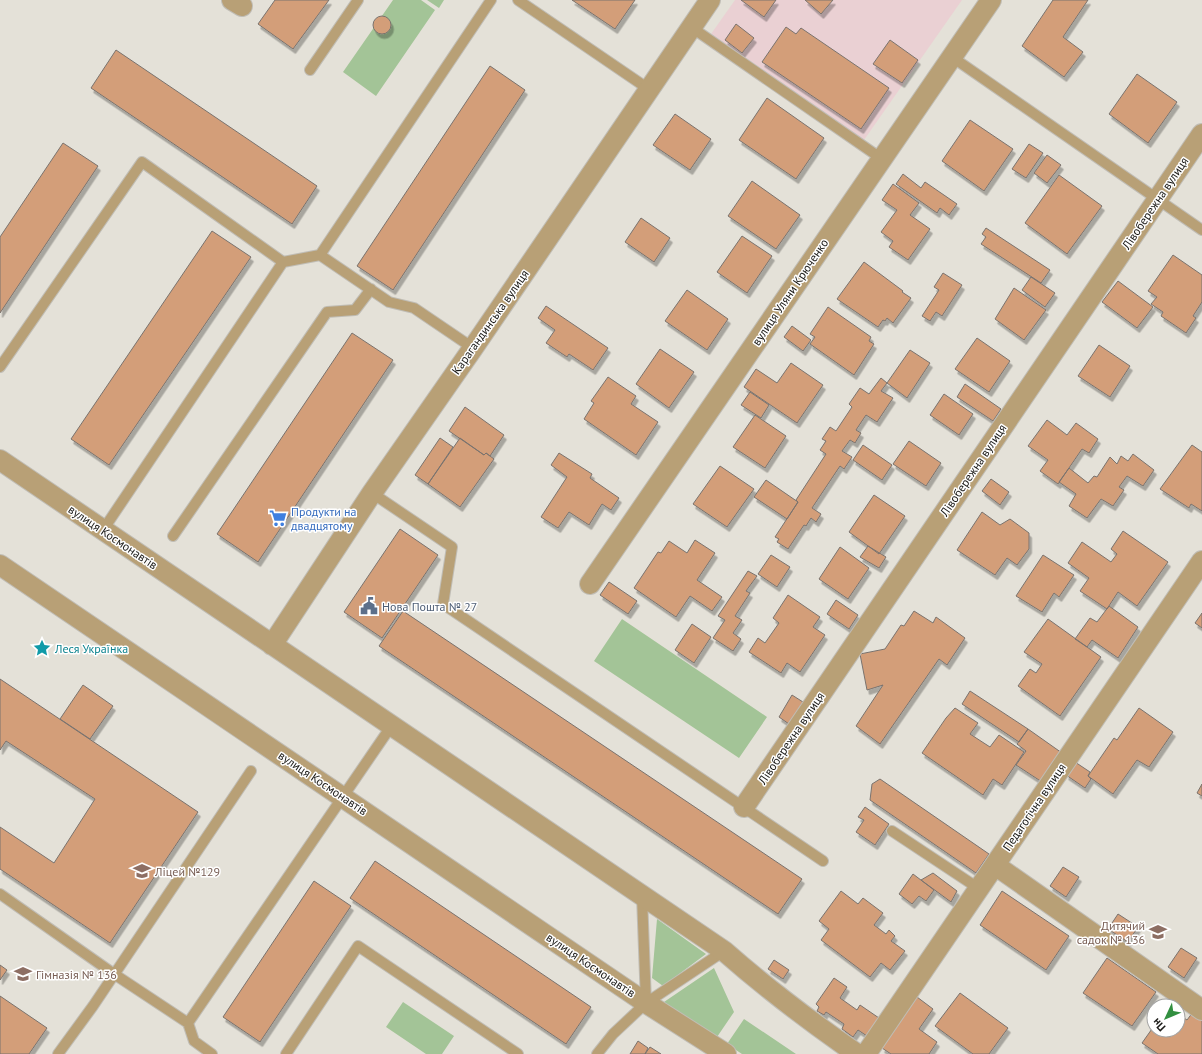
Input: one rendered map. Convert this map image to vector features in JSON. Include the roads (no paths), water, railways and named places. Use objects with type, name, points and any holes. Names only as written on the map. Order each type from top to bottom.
[{"type":"street","name":"Карагандинська вулиця","points":[[272,645],[372,493],[650,90],[710,0]]},
{"type":"street","name":"вулиця Уляни Крюченко","points":[[590,584],[991,0]]},
{"type":"street","name":"Лівобережна вулиця","points":[[744,807],[1202,134]]},
{"type":"street","name":"вулиця Космонавтів","points":[[0,460],[724,951],[749,974],[820,1029],[857,1054]]},
{"type":"street","name":"Педагогічна вулиця","points":[[866,1054],[1202,561]]},
{"type":"street","name":"вулиця Космонавтів","points":[[0,565],[646,1003],[726,1054]]},
{"type":"street","points":[[995,866],[1202,1010]]},
{"type":"lane","points":[[310,70],[358,0]]},
{"type":"lane","points":[[320,255],[491,0]]},
{"type":"lane","points":[[518,0],[650,90]]},
{"type":"lane","points":[[691,27],[882,159]]},
{"type":"lane","points":[[952,57],[1202,230]]},
{"type":"lane","points":[[0,367],[142,162],[283,262]]},
{"type":"lane","points":[[104,530],[283,262],[320,255],[388,302],[414,308],[473,348]]},
{"type":"lane","points":[[173,536],[327,312],[355,310],[371,290]]},
{"type":"lane","points":[[372,493],[452,547],[442,604],[823,861]]},
{"type":"lane","points":[[188,1023],[392,725]]},
{"type":"lane","points":[[58,1054],[251,771]]},
{"type":"lane","points":[[892,831],[978,888]]},
{"type":"lane","points":[[0,894],[114,974],[188,1023],[194,1041],[212,1054]]},
{"type":"lane","name":"вулиця Космонавтів","points":[[597,1054],[612,1034],[646,1003],[642,896]]},
{"type":"lane","points":[[286,1054],[358,946],[518,1054]]},
{"type":"lane","points":[[646,1003],[724,951]]},
{"type":"place","name":"Продукти на двадцятому","points":[[278,518]]},
{"type":"place","name":"Нова Пошта № 27","points":[[369,606]]},
{"type":"place","name":"Леся Українка","points":[[42,648]]},
{"type":"place","name":"Ліцей №129","points":[[142,871]]},
{"type":"place","name":"Дитячий садок № 136","points":[[1158,932]]},
{"type":"place","name":"Гімназія № 136","points":[[23,974]]}]
